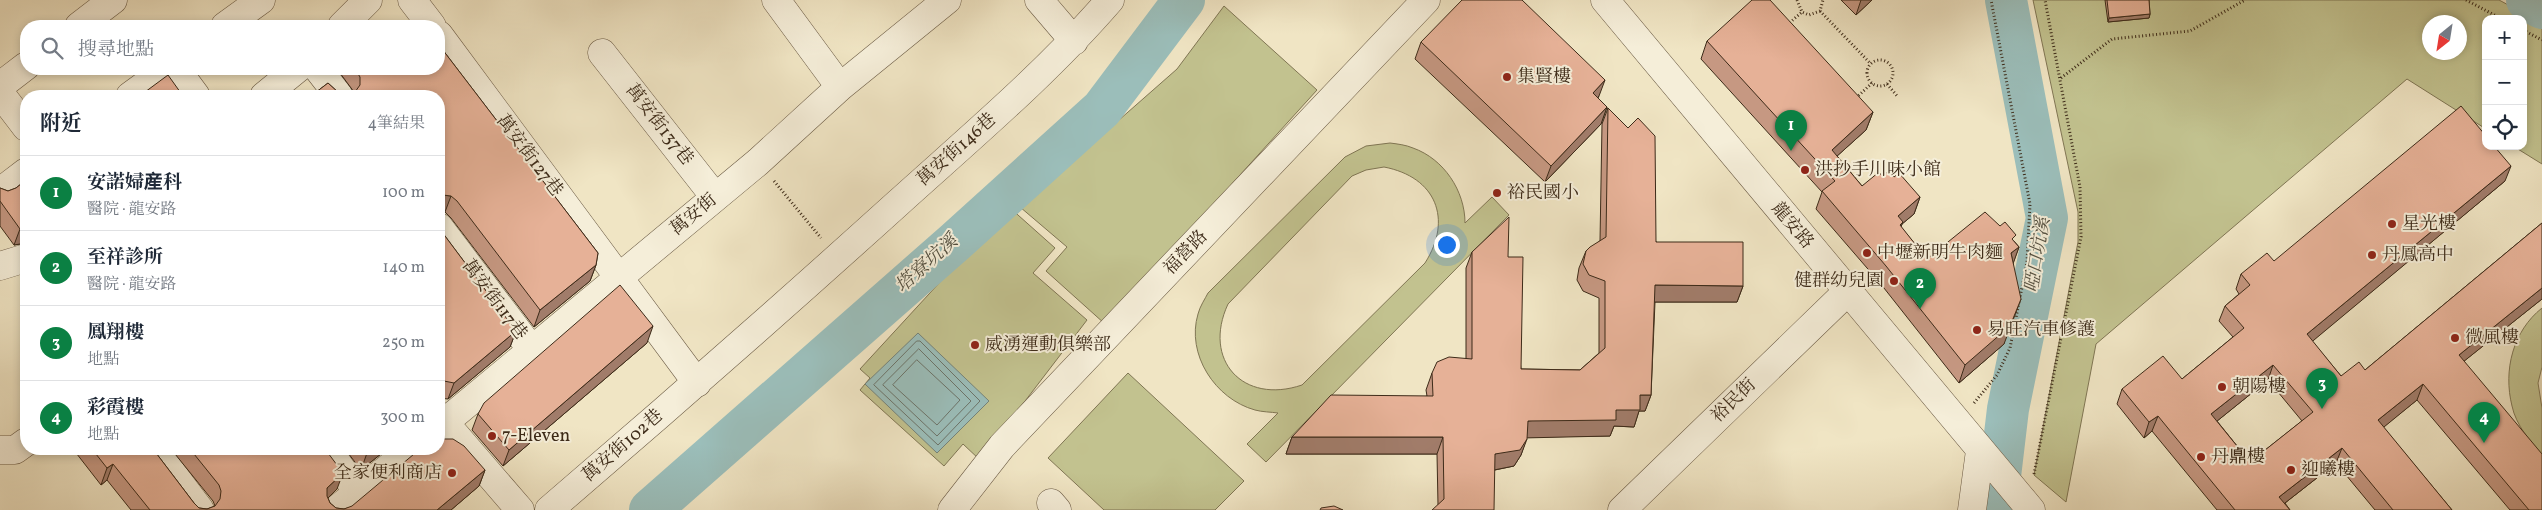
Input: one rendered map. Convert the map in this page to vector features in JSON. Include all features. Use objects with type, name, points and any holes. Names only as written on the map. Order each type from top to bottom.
[{"type":"street","points":[[87,20],[113,0]]},
{"type":"street","points":[[233,20],[260,0]]},
{"type":"street","points":[[348,20],[368,0]]},
{"type":"street","points":[[412,0],[427,20]]},
{"type":"street","points":[[776,0],[840,88]]},
{"type":"street","name":"萬安街","points":[[445,419],[532,350],[758,162],[840,88],[919,9],[947,0]]},
{"type":"street","points":[[1038,0],[1074,41]]},
{"type":"street","name":"萬安街146巷","points":[[838,257],[1074,41],[1110,0]]},
{"type":"street","name":"福營路","points":[[952,510],[1002,446],[1426,0]]},
{"type":"street","name":"龍安路","points":[[1605,0],[1794,214],[1847,292],[2030,510]]},
{"type":"street","name":"萬安街127巷","points":[[445,43],[620,276]]},
{"type":"street","name":"萬安街137巷","points":[[602,53],[716,197]]},
{"type":"street","points":[[0,86],[20,71]]},
{"type":"street","points":[[138,90],[159,75]]},
{"type":"street","points":[[180,75],[192,90]]},
{"type":"street","points":[[271,90],[290,75]]},
{"type":"street","points":[[323,75],[334,90]]},
{"type":"street","points":[[0,93],[20,119]]},
{"type":"street","points":[[0,192],[20,177]]},
{"type":"street","name":"萬安街117巷","points":[[445,235],[532,350]]},
{"type":"street","name":"萬安街102巷","points":[[549,510],[697,383],[838,257]]},
{"type":"street","points":[[620,276],[697,383]]},
{"type":"street","name":"裕民街","points":[[1622,510],[1847,292]]},
{"type":"street","points":[[445,426],[520,510]]},
{"type":"street","points":[[0,450],[15,450],[20,446]]},
{"type":"street","points":[[1972,510],[1980,451]]},
{"type":"street","points":[[159,455],[200,510]]},
{"type":"street","points":[[331,455],[358,492]]},
{"type":"street","points":[[336,510],[404,455]]},
{"type":"path","points":[[1797,0],[1802,12],[1809,15],[1820,10]]},
{"type":"path","points":[[1820,10],[1822,0]]},
{"type":"path","points":[[1974,404],[1997,375],[2010,348],[2027,262],[2030,204],[1991,0]]},
{"type":"path","points":[[2034,475],[2081,238],[2080,187],[2046,0]]},
{"type":"path","points":[[2060,78],[2112,39],[2190,31],[2245,0]]},
{"type":"path","points":[[2466,0],[2494,15]]},
{"type":"path","points":[[1820,10],[1871,64]]},
{"type":"path","points":[[1784,28],[1802,12]]},
{"type":"path","points":[[2527,32],[2542,40]]},
{"type":"path","points":[[1884,61],[1891,66],[1893,74],[1887,84],[1879,86],[1872,83],[1868,76],[1871,64],[1884,61]]},
{"type":"path","points":[[1852,101],[1872,83]]},
{"type":"path","points":[[1887,84],[1898,97]]},
{"type":"path","points":[[758,162],[838,257]]},
{"type":"green space","points":[[2033,0],[2499,0],[2542,23],[2542,164],[2519,150],[2527,150],[2527,15],[2482,15],[2482,126],[2407,79],[2096,344],[2066,502],[2034,475],[2078,242],[2078,212]]},
{"type":"green space","points":[[1224,6],[1317,90],[1105,324],[1046,271],[1067,247],[1020,207],[1177,69]]},
{"type":"green space","points":[[1390,143],[1402,145],[1424,153],[1434,160],[1443,168],[1457,188],[1464,211],[1465,223],[1492,197],[1509,215],[1266,462],[1247,444],[1278,413],[1258,411],[1241,404],[1216,385],[1200,359],[1196,344],[1195,329],[1199,311],[1208,293],[1345,157],[1366,146]],"holes":[[[1384,167],[1402,172],[1416,180],[1427,190],[1434,202],[1438,216],[1438,231],[1425,263],[1302,385],[1281,390],[1262,389],[1246,383],[1233,373],[1224,360],[1220,343],[1221,324],[1228,304],[1352,176],[1366,170]]]},
{"type":"green space","name":"威湧運動俱樂部","points":[[1009,207],[1055,248],[1033,273],[1087,320],[980,460],[963,444],[944,466],[860,390],[870,378],[860,369]]},
{"type":"green space","points":[[2542,308],[2542,367],[2538,383],[2542,408],[2542,456],[2524,432],[2514,413],[2509,379],[2510,365],[2517,340],[2532,317]]},
{"type":"green space","points":[[1128,373],[1244,481],[1215,510],[1104,510],[1048,458]]},
{"type":"water","points":[[918,333],[989,401],[937,453],[865,384]]},
{"type":"building","name":"集賢樓","points":[[1462,0],[1522,0],[1605,80],[1593,93],[1607,107],[1551,166],[1421,42]]},
{"type":"building","points":[[1752,0],[1770,0],[1873,112],[1832,150],[1862,186],[1879,172],[1882,176],[1889,171],[1894,177],[1899,173],[1920,197],[1898,216],[1903,222],[1900,225],[1927,259],[1985,212],[2000,226],[2005,222],[2016,235],[2012,239],[2019,247],[2011,253],[2021,299],[2010,326],[1965,365],[1886,266],[1822,191],[1835,181],[1707,41]]},
{"type":"building","points":[[2107,0],[2149,0],[2150,14],[2109,18]]},
{"type":"building","points":[[445,53],[598,253],[596,265],[540,310],[457,201],[451,196],[445,195],[445,90],[356,90],[360,85],[359,75],[445,75]]},
{"type":"building","points":[[168,75],[179,90],[148,90]]},
{"type":"building","points":[[328,83],[336,90],[319,90]]},
{"type":"building","points":[[2461,106],[2482,131],[2482,150],[2497,150],[2511,166],[2307,334],[2341,376],[2359,362],[2365,370],[2542,223],[2542,288],[2459,355],[2542,454],[2542,510],[2529,510],[2423,384],[2378,420],[2452,510],[2393,510],[2342,448],[2279,497],[2290,510],[2235,510],[2158,416],[2149,422],[2122,389],[2163,356],[2182,379],[2244,328],[2225,306],[2250,285],[2241,274],[2267,253],[2274,261]],"holes":[[[2273,365],[2313,412],[2250,462],[2211,414]]]},
{"type":"building","points":[[1608,108],[1628,128],[1638,118],[1655,136],[1656,242],[1743,242],[1743,286],[1655,285],[1651,395],[1640,395],[1640,410],[1616,410],[1616,420],[1528,421],[1527,439],[1520,450],[1495,454],[1494,510],[1432,510],[1444,499],[1443,437],[1292,437],[1331,395],[1433,396],[1432,373],[1437,362],[1449,357],[1472,359],[1472,252],[1509,217],[1508,257],[1523,257],[1521,369],[1580,370],[1605,348],[1605,281],[1589,275],[1583,264],[1586,251],[1606,237]]},
{"type":"building","points":[[20,185],[20,229],[0,201],[0,188],[8,191]]},
{"type":"building","points":[[445,236],[516,331],[454,383],[445,381]]},
{"type":"building","points":[[620,285],[653,326],[509,450],[478,414],[484,403]]},
{"type":"building","points":[[445,439],[453,439],[464,446],[485,470],[437,510],[150,510],[113,464],[107,468],[97,455],[158,455],[194,503],[199,508],[207,509],[215,506],[220,499],[221,491],[219,485],[195,455],[330,455],[343,473],[327,488],[327,496],[330,503],[336,508],[344,509],[352,506],[413,455],[445,455]]},
{"type":"building","points":[[1334,506],[1343,510],[1320,510],[1321,508]]},
{"type":"waterway","name":"塔寮坑溪","points":[[650,510],[955,242],[1102,109],[1184,0]]},
{"type":"waterway","name":"啞口坑溪","points":[[1996,510],[2008,409],[2047,218],[2006,0]]},
{"type":"waterway","name":"塔寮坑溪","points":[[2527,0],[2542,8]]},
{"type":"place","name":"集賢樓","points":[[1507,77]]},
{"type":"place","name":"安諾婦産科","points":[[1791,151]]},
{"type":"place","name":"洪抄手川味小館","points":[[1805,170]]},
{"type":"place","name":"裕民國小","points":[[1497,193]]},
{"type":"place","name":"星光樓","points":[[2392,224]]},
{"type":"place","name":"中壢新明牛肉麵","points":[[1867,253]]},
{"type":"place","name":"丹鳳高中","points":[[2372,255]]},
{"type":"place","name":"健群幼兒園","points":[[1894,281]]},
{"type":"place","name":"至祥診所","points":[[1920,309]]},
{"type":"place","name":"易旺汽車修護","points":[[1977,330]]},
{"type":"place","name":"微風樓","points":[[2455,338]]},
{"type":"place","name":"威湧運動俱樂部","points":[[975,345]]},
{"type":"place","name":"朝陽樓","points":[[2222,387]]},
{"type":"place","name":"鳳翔樓","points":[[2322,409]]},
{"type":"place","name":"7-Eleven","points":[[492,436]]},
{"type":"place","name":"彩霞樓","points":[[2484,443]]},
{"type":"place","name":"丹鼑樓","points":[[2201,457]]},
{"type":"place","name":"迎曦樓","points":[[2291,470]]},
{"type":"place","name":"全家便利商店","points":[[452,473]]}]
